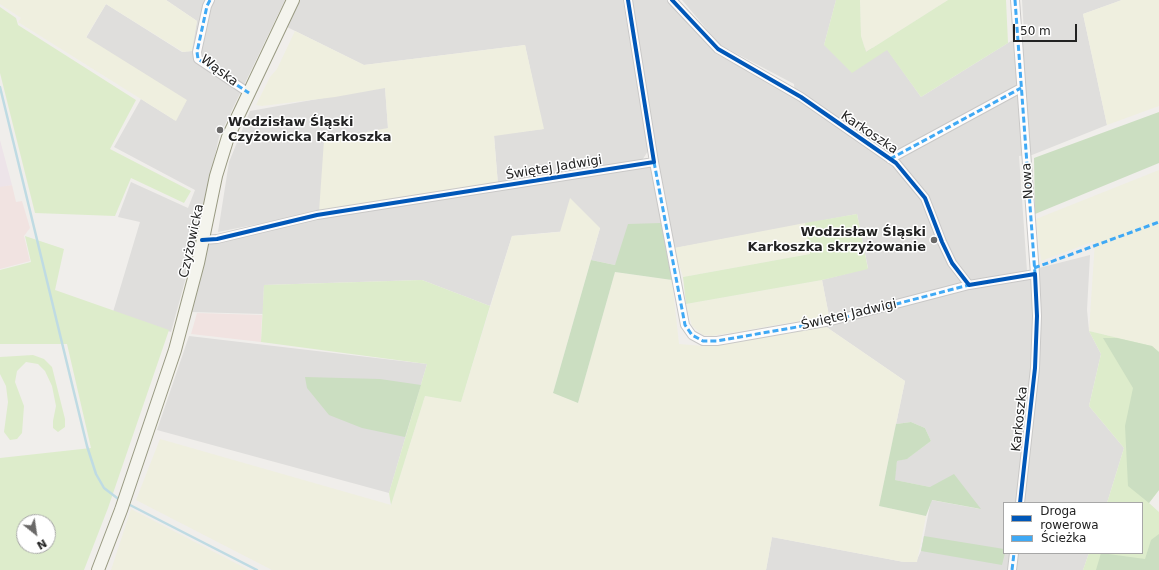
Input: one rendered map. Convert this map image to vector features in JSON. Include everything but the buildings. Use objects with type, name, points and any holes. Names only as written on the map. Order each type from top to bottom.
[{"type":"street","name":"Wąska","points":[[210,0],[207,6],[196,52],[198,59],[249,92]]},
{"type":"street","name":"Czyżowicka","points":[[98,570],[121,510],[175,350],[198,263],[216,176],[228,137],[293,0]]},
{"type":"street","name":"Świętej Jadwigi","points":[[628,0],[654,162],[685,325],[692,336],[703,341],[717,341],[831,320],[969,285]]},
{"type":"street","name":"Karkoszka","points":[[672,0],[718,49],[801,97],[890,159],[906,174],[925,198],[952,263],[969,285]]},
{"type":"street","name":"Nowa","points":[[1015,0],[1035,274]]},
{"type":"street","points":[[890,159],[1021,88]]},
{"type":"street","name":"Świętej Jadwigi","points":[[202,240],[216,239],[318,216],[654,162]]},
{"type":"street","name":"Karkoszka","points":[[1020,502],[1035,368],[1037,316],[1035,274]]},
{"type":"street","points":[[969,285],[1035,274]]},
{"type":"street","points":[[1012,570],[1014,554]]},
{"type":"shaded area","points":[[166,0],[285,0],[219,137],[197,237],[171,332],[113,312],[140,222],[118,217],[131,182],[188,208],[195,190],[114,147],[141,99],[176,121],[86,38],[106,4],[182,52],[191,51],[197,21]]},
{"type":"shaded area","points":[[300,0],[623,0],[648,151],[641,162],[498,185],[494,135],[543,129],[525,45],[364,65],[285,26]]},
{"type":"shaded area","points":[[630,0],[667,0],[717,54],[795,97],[794,84],[720,45],[682,0],[836,0],[824,45],[887,49],[921,97],[1024,33],[1022,0],[1122,0],[1083,14],[1107,125],[1032,155],[1019,156],[1027,271],[1090,255],[1087,310],[1089,331],[1101,354],[1089,406],[1124,448],[1107,502],[1003,502],[1003,554],[1089,554],[1083,570],[766,570],[772,537],[904,562],[916,562],[921,551],[931,500],[980,509],[930,487],[894,480],[897,461],[908,458],[931,441],[925,428],[911,422],[896,424],[905,381],[822,324],[872,315],[829,316],[822,280],[868,268],[857,214],[665,250],[661,223],[615,265],[591,260],[600,228],[512,236],[490,306],[422,280],[264,285],[263,314],[191,312],[208,244],[312,219],[657,164]]},
{"type":"shaded area","points":[[385,87],[388,128],[319,212],[218,232],[229,162],[250,111]]},
{"type":"shaded area","points":[[0,140],[12,185],[0,187]]},
{"type":"shaded area","points":[[12,185],[16,202],[22,201],[30,228],[24,236],[30,261],[0,269],[0,186]]},
{"type":"shaded area","points":[[197,313],[262,315],[261,342],[191,334]]},
{"type":"shaded area","points":[[189,336],[427,364],[389,493],[157,430]]},
{"type":"green space","points":[[0,0],[166,0],[197,21],[192,51],[183,52],[106,4],[86,37],[187,100],[176,121],[18,22],[21,18],[0,4]]},
{"type":"green space","points":[[836,0],[860,0],[861,36],[866,52],[948,0],[1006,0],[1008,43],[921,97],[887,50],[852,73],[824,45]]},
{"type":"green space","points":[[860,0],[948,0],[866,52],[861,36]]},
{"type":"green space","points":[[1122,0],[1159,0],[1159,106],[1107,125],[1083,14]]},
{"type":"green space","points":[[0,7],[16,18],[18,25],[136,100],[110,149],[191,191],[184,203],[131,178],[115,216],[35,213],[0,73]]},
{"type":"green space","points":[[295,31],[364,65],[525,45],[544,129],[494,136],[498,185],[319,212],[324,140],[388,128],[385,88],[335,97],[262,106],[256,105],[270,77],[277,69]]},
{"type":"green space","points":[[1159,112],[1159,163],[1035,214],[1034,158]]},
{"type":"green space","points":[[1159,170],[1159,352],[1152,346],[1089,331],[1095,241],[1041,261],[1036,219]]},
{"type":"green space","points":[[570,198],[600,228],[553,393],[578,403],[615,272],[672,280],[679,344],[704,346],[822,324],[905,381],[879,506],[926,516],[917,562],[904,562],[772,537],[766,570],[272,570],[136,500],[160,439],[391,505],[425,396],[461,402],[512,236],[560,232]]},
{"type":"green space","points":[[857,214],[868,269],[822,280],[686,304],[683,277],[810,254],[805,223]]},
{"type":"green space","points":[[661,223],[672,280],[615,272],[578,403],[553,393],[591,260],[615,265],[628,224]]},
{"type":"green space","points":[[805,223],[810,254],[683,277],[674,248]]},
{"type":"green space","points":[[25,236],[64,249],[55,290],[169,330],[108,508],[84,570],[0,570],[0,458],[91,448],[67,344],[0,344],[0,270],[31,262]]},
{"type":"green space","points":[[422,280],[490,306],[461,402],[425,396],[391,505],[389,493],[427,364],[261,342],[264,285]]},
{"type":"green space","points":[[822,280],[829,316],[712,336],[703,335],[692,326],[686,304]]},
{"type":"green space","points":[[1089,331],[1152,346],[1159,352],[1159,490],[1149,503],[1159,512],[1159,570],[1083,570],[1089,554],[1143,554],[1143,502],[1107,502],[1124,448],[1089,406],[1101,354]]},
{"type":"green space","points":[[1103,338],[1117,338],[1152,346],[1159,352],[1159,490],[1149,503],[1128,486],[1125,426],[1133,388]]},
{"type":"green space","points":[[33,355],[44,359],[52,367],[65,419],[65,427],[58,432],[53,428],[56,406],[52,386],[45,371],[38,364],[26,362],[17,371],[15,382],[24,406],[22,433],[17,439],[10,440],[4,432],[8,402],[6,386],[0,374],[0,357]]},
{"type":"green space","points":[[305,377],[380,379],[421,385],[405,437],[362,428],[329,415],[307,388]]},
{"type":"green space","points":[[911,422],[925,428],[931,441],[907,459],[897,461],[895,480],[930,487],[954,474],[981,509],[932,500],[926,516],[879,506],[896,424]]},
{"type":"green space","points":[[131,509],[249,570],[111,570]]},
{"type":"green space","points":[[1159,534],[1159,570],[1096,570],[1101,554],[1145,559],[1151,540]]},
{"type":"green space","points":[[924,536],[1003,549],[1003,554],[1005,554],[1002,565],[921,551]]},
{"type":"waterway","points":[[0,87],[87,446],[96,474],[104,488],[121,501]]},
{"type":"waterway","points":[[128,504],[257,570]]},
{"type":"marked path","points":[[210,0],[207,6],[197,52],[198,59],[249,93]]},
{"type":"marked path","points":[[1015,0],[1035,274]]},
{"type":"marked path","points":[[890,159],[1021,88]]},
{"type":"marked path","points":[[654,162],[685,325],[692,335],[703,341],[717,341],[831,321],[969,285]]},
{"type":"marked path","points":[[1034,268],[1159,222]]},
{"type":"marked path","points":[[1012,570],[1014,554]]},
{"type":"cycle path","points":[[202,240],[217,239],[317,215],[654,162],[628,0]]},
{"type":"cycle path","points":[[672,0],[718,49],[801,97],[896,163],[925,198],[952,263],[969,285],[1035,274],[1037,316],[1035,368],[1020,502]]},
{"type":"place","name":"Wodzisław Śląski Czyżowicka Karkoszka","points":[[220,130]]},
{"type":"place","name":"Wodzisław Śląski Karkoszka skrzyżowanie","points":[[934,240]]}]
